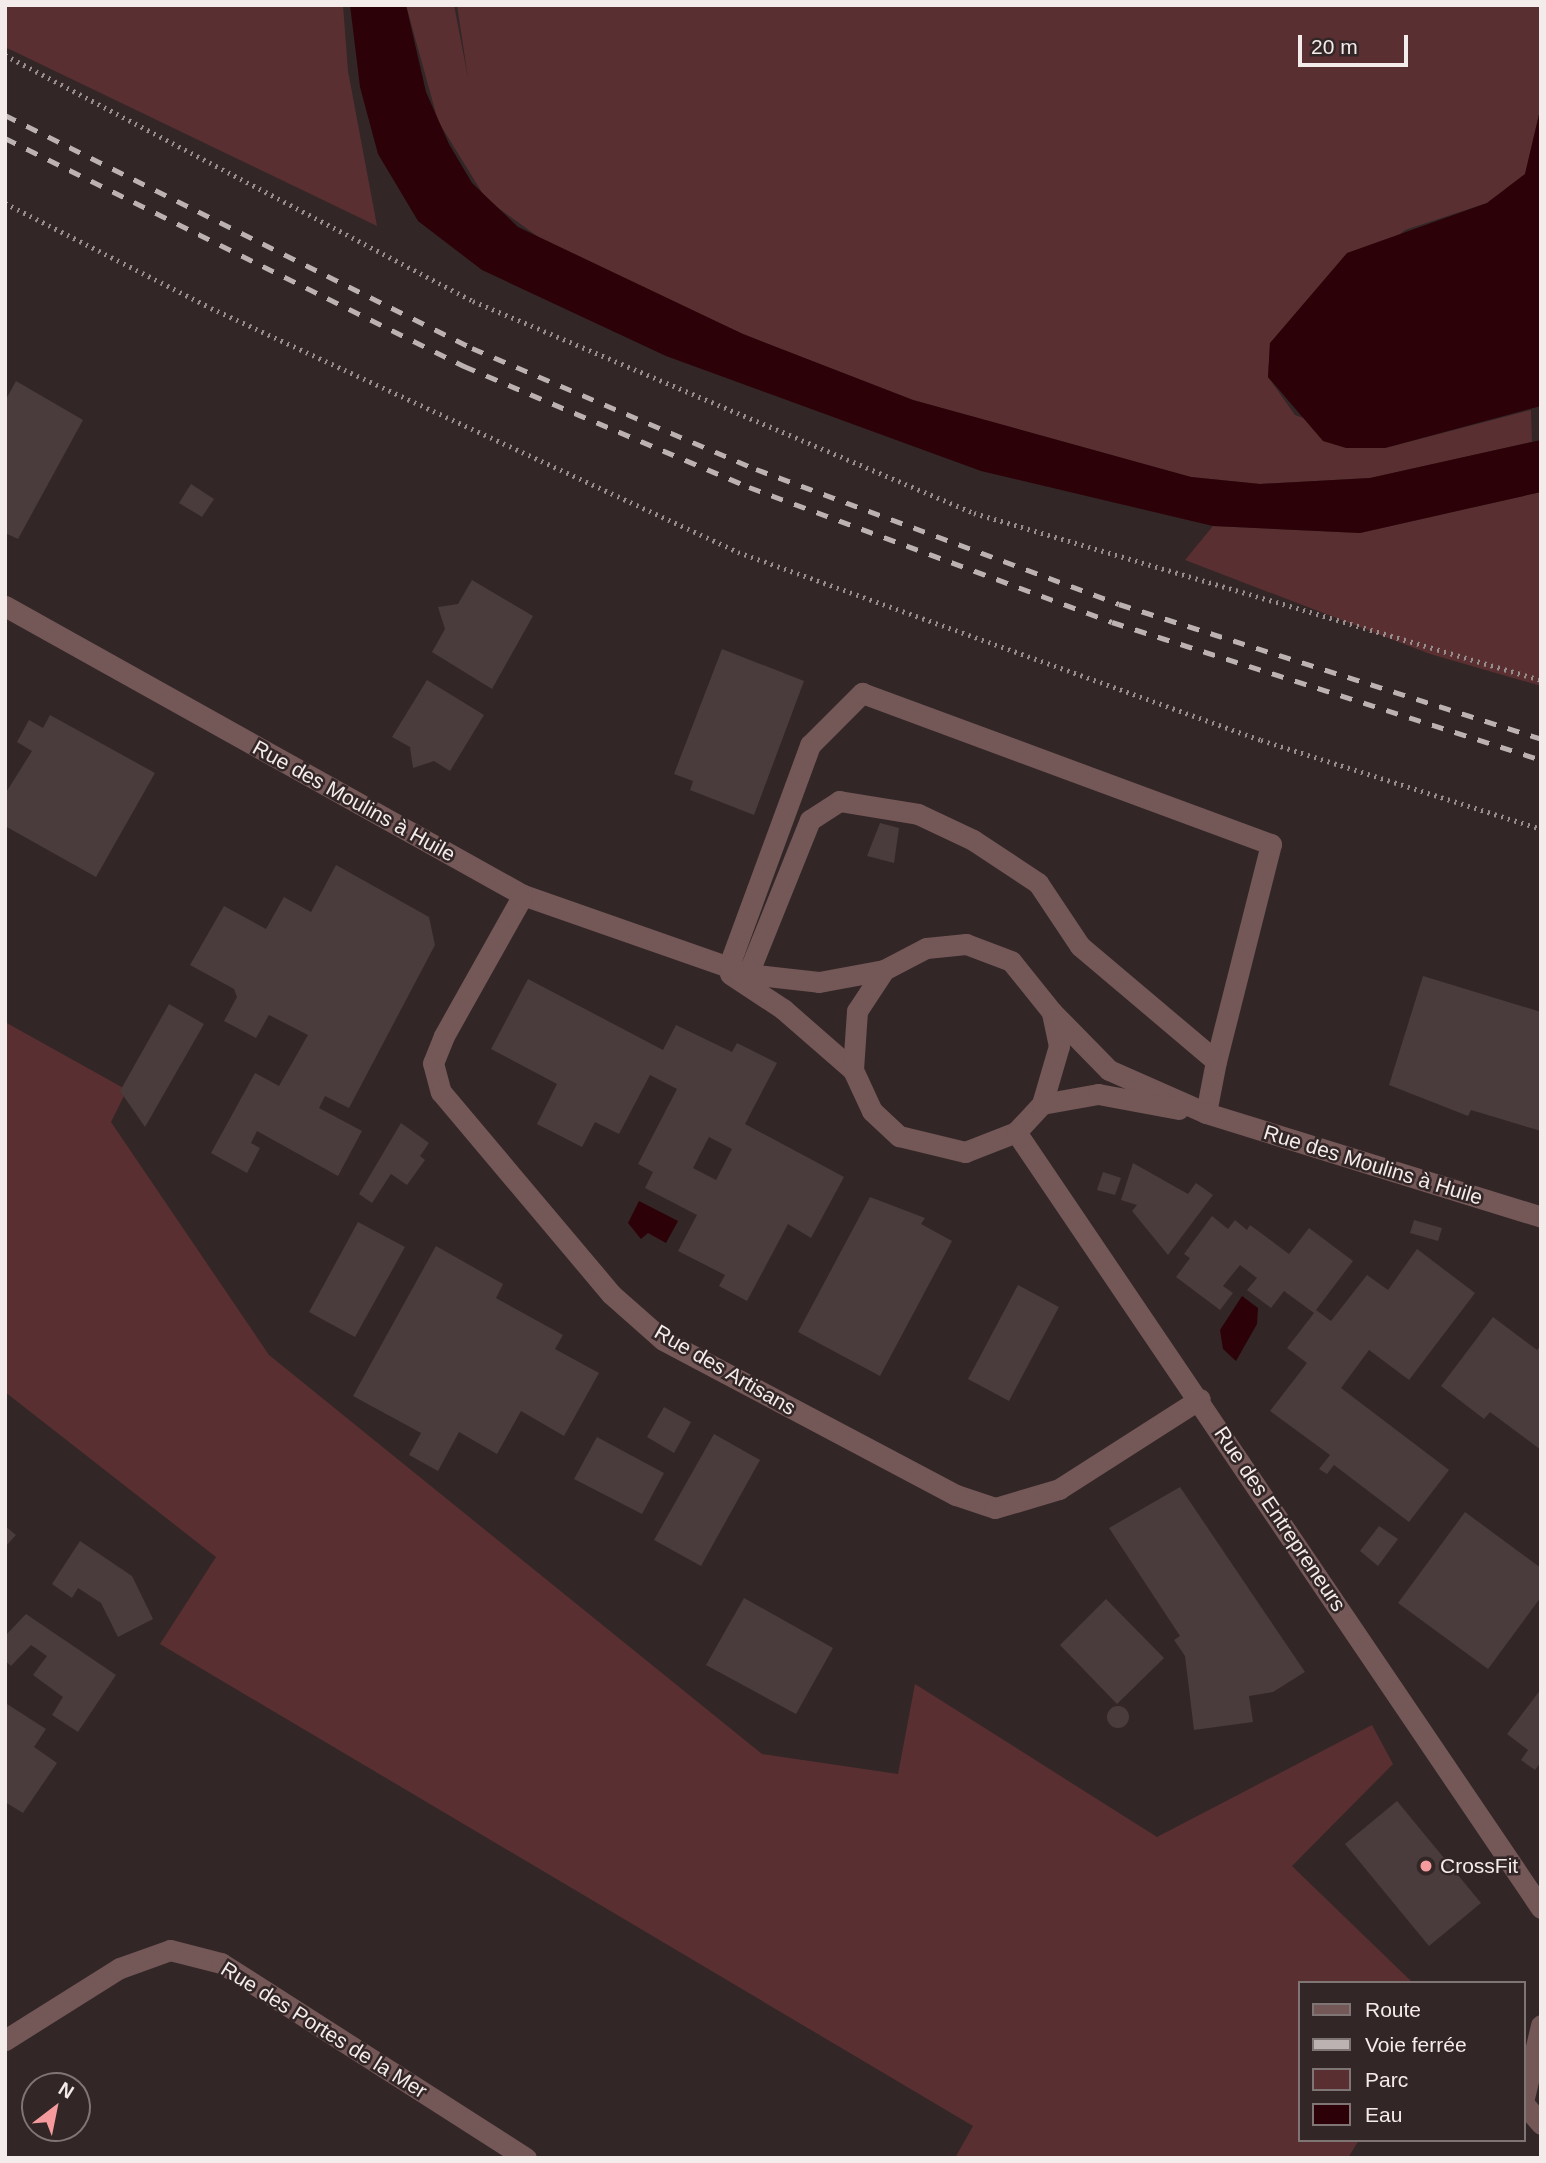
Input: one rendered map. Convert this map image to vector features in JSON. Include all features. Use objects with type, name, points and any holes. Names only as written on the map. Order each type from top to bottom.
[{"type":"street","name":"Rue des Moulins à Huile","points":[[5,606],[523,895],[731,969],[819,982],[884,970]]},
{"type":"street","points":[[731,969],[810,746],[862,693],[1271,844],[1216,1062],[1206,1113]]},
{"type":"street","points":[[731,969],[810,820],[839,801],[872,802],[918,814],[973,839],[1038,883],[1080,946],[1216,1062]]},
{"type":"street","name":"Rue des Artisans","points":[[523,895],[444,1036],[433,1063],[441,1092],[611,1294],[663,1340],[956,1496],[995,1508],[1059,1489],[1200,1399]]},
{"type":"street","points":[[966,944],[1026,972],[1052,1012],[1059,1046],[1042,1104],[1016,1132],[965,1152],[915,1144],[872,1111],[853,1070],[857,1011],[884,970],[926,948],[966,944]]},
{"type":"street","name":"Rue des Moulins à Huile","points":[[731,969],[783,1009],[853,1070]]},
{"type":"street","name":"Rue des Moulins à Huile","points":[[1052,1012],[1110,1070],[1206,1113],[1541,1217]]},
{"type":"street","name":"Rue des Moulins à Huile","points":[[1042,1104],[1098,1094],[1206,1113]]},
{"type":"street","name":"Rue des Entrepreneurs","points":[[1016,1132],[1200,1399],[1541,1908]]},
{"type":"street","name":"Rue des Portes de la Mer","points":[[5,2040],[120,1968],[170,1950],[221,1964],[526,2158]]},
{"type":"street","points":[[1525,2094],[1541,2025]]},
{"type":"street","points":[[1525,2105],[1541,2124]]},
{"type":"path","points":[[5,55],[473,301],[974,513],[1541,680]]},
{"type":"path","points":[[5,203],[211,308],[738,552],[1248,736],[1541,830]]},
{"type":"green space","points":[[5,5],[343,5],[348,71],[377,226],[5,47]]},
{"type":"green space","points":[[406,5],[454,5],[468,78],[457,5],[1541,5],[1541,106],[1525,174],[1487,203],[1405,230],[1270,343],[1268,377],[1295,415],[1385,448],[1531,410],[1532,442],[1370,478],[1260,484],[1191,477],[913,400],[743,334],[555,249],[486,199],[438,121]]},
{"type":"green space","points":[[1541,492],[1541,686],[1430,654],[1185,560],[1213,526],[1360,533]]},
{"type":"green space","points":[[5,1022],[127,1090],[111,1122],[269,1355],[762,1754],[898,1774],[915,1684],[1157,1837],[1372,1725],[1393,1764],[1292,1866],[1411,1981],[1298,1981],[1298,2142],[1358,2142],[1348,2158],[955,2158],[973,2126],[160,1644],[216,1557],[5,1392]]},
{"type":"water","points":[[350,5],[406,5],[426,92],[449,144],[472,183],[518,227],[743,334],[913,400],[1191,477],[1260,484],[1370,478],[1541,440],[1541,492],[1360,533],[1213,526],[981,471],[666,356],[482,270],[418,221],[378,154],[360,87]]},
{"type":"water","points":[[1541,106],[1541,406],[1385,448],[1346,448],[1323,441],[1268,377],[1270,343],[1347,253],[1487,203],[1525,174]]},
{"type":"water","points":[[639,1201],[678,1221],[666,1243],[648,1233],[641,1239],[628,1223]]},
{"type":"water","points":[[1242,1296],[1258,1308],[1257,1324],[1236,1361],[1223,1349],[1220,1330]]},
{"type":"building","points":[[16,381],[83,420],[18,539],[5,533],[5,401]]},
{"type":"building","points":[[191,484],[214,499],[202,517],[179,503]]},
{"type":"building","points":[[472,580],[533,616],[492,689],[432,652],[445,629],[438,607],[458,604]]},
{"type":"building","points":[[722,649],[804,681],[754,815],[690,790],[693,781],[674,774]]},
{"type":"building","points":[[427,680],[484,715],[450,771],[434,761],[413,768],[410,747],[392,737]]},
{"type":"building","points":[[50,715],[155,773],[96,877],[5,826],[5,794],[32,751],[17,742],[29,720],[43,728]]},
{"type":"building","points":[[880,823],[899,828],[894,863],[867,856]]},
{"type":"building","points":[[336,865],[429,917],[435,945],[349,1108],[325,1096],[319,1108],[362,1131],[338,1176],[257,1131],[251,1143],[260,1148],[247,1173],[211,1153],[255,1073],[279,1086],[308,1035],[269,1015],[256,1038],[224,1021],[237,997],[234,989],[190,965],[224,906],[266,929],[284,897],[311,912]]},
{"type":"building","points":[[1423,976],[1541,1012],[1541,1131],[1471,1110],[1468,1116],[1389,1085]]},
{"type":"building","points":[[528,979],[663,1050],[676,1025],[732,1052],[737,1043],[777,1063],[745,1124],[844,1177],[811,1238],[788,1224],[747,1301],[719,1286],[725,1275],[678,1251],[697,1215],[645,1188],[653,1172],[638,1164],[677,1089],[650,1075],[619,1134],[595,1122],[582,1147],[537,1124],[557,1084],[491,1049]],"holes":[[[709,1137],[732,1149],[716,1180],[693,1168]]]},
{"type":"building","points":[[169,1004],[204,1024],[145,1127],[120,1091]]},
{"type":"building","points":[[401,1123],[429,1143],[420,1156],[425,1160],[407,1185],[391,1174],[372,1203],[359,1194]]},
{"type":"building","points":[[1133,1163],[1188,1194],[1196,1183],[1213,1195],[1168,1255],[1132,1211],[1137,1205],[1121,1200]]},
{"type":"building","points":[[1103,1172],[1121,1178],[1115,1195],[1097,1190]]},
{"type":"building","points":[[870,1197],[925,1218],[921,1224],[952,1241],[880,1376],[798,1332]]},
{"type":"building","points":[[1212,1216],[1228,1229],[1235,1220],[1247,1230],[1250,1225],[1289,1254],[1309,1228],[1353,1261],[1316,1310],[1331,1321],[1367,1275],[1388,1290],[1417,1249],[1475,1293],[1409,1380],[1369,1350],[1341,1388],[1449,1470],[1409,1522],[1334,1465],[1327,1474],[1319,1469],[1330,1455],[1270,1411],[1307,1363],[1287,1348],[1314,1313],[1284,1291],[1271,1308],[1247,1290],[1257,1278],[1240,1265],[1223,1286],[1233,1293],[1220,1310],[1176,1277],[1190,1258],[1184,1254]]},
{"type":"building","points":[[1414,1220],[1442,1228],[1438,1241],[1410,1233]]},
{"type":"building","points":[[358,1222],[405,1247],[355,1337],[309,1312]]},
{"type":"building","points":[[436,1246],[503,1284],[496,1298],[563,1335],[555,1349],[599,1373],[564,1436],[521,1411],[497,1454],[459,1432],[438,1471],[409,1455],[421,1433],[353,1396]]},
{"type":"building","points":[[1018,1285],[1059,1307],[1009,1401],[968,1379]]},
{"type":"building","points":[[1493,1317],[1537,1350],[1541,1345],[1541,1450],[1490,1412],[1484,1419],[1441,1386]]},
{"type":"building","points":[[664,1407],[691,1422],[674,1453],[647,1437]]},
{"type":"building","points":[[714,1434],[760,1460],[701,1566],[654,1540]]},
{"type":"building","points":[[597,1437],[664,1473],[642,1514],[574,1479]]},
{"type":"building","points":[[1180,1487],[1305,1672],[1273,1692],[1249,1696],[1253,1722],[1194,1730],[1185,1656],[1174,1640],[1180,1636],[1109,1528]]},
{"type":"building","points":[[1465,1512],[1541,1568],[1541,1597],[1488,1669],[1398,1603]]},
{"type":"building","points":[[5,1526],[16,1535],[5,1547]]},
{"type":"building","points":[[1379,1526],[1398,1539],[1378,1566],[1360,1551]]},
{"type":"building","points":[[80,1541],[132,1576],[153,1619],[118,1637],[101,1603],[78,1588],[72,1598],[52,1584]]},
{"type":"building","points":[[744,1598],[833,1648],[796,1714],[706,1665]]},
{"type":"building","points":[[1106,1599],[1164,1658],[1117,1704],[1060,1645]]},
{"type":"building","points":[[26,1614],[116,1675],[78,1732],[52,1715],[63,1697],[33,1675],[47,1656],[31,1645],[11,1666],[5,1661],[5,1636]]},
{"type":"building","points":[[1541,1689],[1541,1762],[1535,1770],[1521,1760],[1528,1750],[1507,1734]]},
{"type":"building","points":[[7,1704],[46,1729],[34,1747],[57,1763],[23,1813],[5,1802]]},
{"type":"building","points":[[1118,1706],[1126,1709],[1129,1717],[1126,1725],[1118,1728],[1110,1725],[1107,1717],[1110,1709]]},
{"type":"building","points":[[1397,1801],[1481,1903],[1429,1946],[1345,1844]]},
{"type":"railway","points":[[5,115],[472,348],[756,469],[1119,604],[1541,739]]},
{"type":"railway","points":[[5,138],[464,366],[749,487],[1112,622],[1541,760]]},
{"type":"place","name":"CrossFit","points":[[1426,1866]]}]
